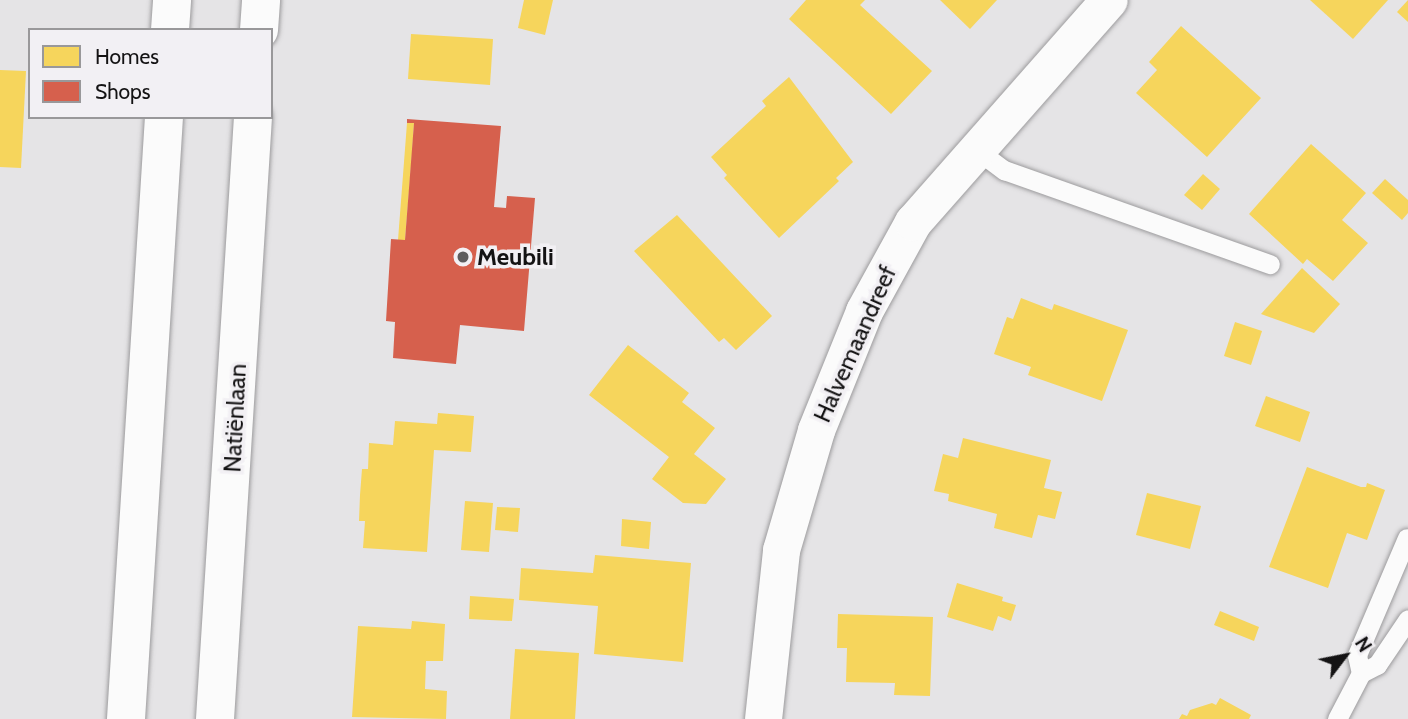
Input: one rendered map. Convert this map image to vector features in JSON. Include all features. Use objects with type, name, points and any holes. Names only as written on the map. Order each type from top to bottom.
[{"type":"main road","points":[[170,28],[172,0]]},
{"type":"main road","points":[[259,28],[261,0]]},
{"type":"main road","points":[[126,719],[164,119]]},
{"type":"main road","name":"Natiënlaan","points":[[215,719],[254,119]]},
{"type":"street","name":"Halvemaandreef","points":[[763,719],[781,550],[816,430],[864,311],[913,222],[1109,0]]},
{"type":"lane","points":[[976,150],[1004,170],[1270,264]]},
{"type":"lane","points":[[1361,673],[1357,655],[1407,538]]},
{"type":"lane","points":[[1337,719],[1361,673],[1377,665],[1408,620]]},
{"type":"building: Homes","points":[[524,0],[553,0],[545,35],[518,28]]},
{"type":"building: Homes","points":[[806,0],[865,0],[860,5],[932,71],[891,114],[789,19]]},
{"type":"building: Homes","points":[[940,0],[997,0],[970,29]]},
{"type":"building: Homes","points":[[1310,0],[1388,0],[1353,39]]},
{"type":"building: Homes","points":[[1408,0],[1408,22],[1397,12]]},
{"type":"building: Homes","points":[[1181,26],[1261,98],[1207,157],[1136,93],[1157,70],[1149,62]]},
{"type":"building: Homes","points":[[411,34],[493,39],[490,85],[408,79]]},
{"type":"building: Homes","points":[[0,70],[26,71],[21,168],[0,167]]},
{"type":"building: Homes","points":[[789,77],[853,162],[836,178],[839,181],[779,238],[724,178],[727,175],[711,157],[766,106],[762,101]]},
{"type":"building: Homes","points":[[407,123],[414,123],[412,154],[405,240],[398,240]]},
{"type":"building: Homes","points":[[1311,144],[1366,193],[1342,220],[1368,243],[1333,281],[1307,259],[1303,264],[1249,214]]},
{"type":"building: Homes","points":[[1203,174],[1220,189],[1202,210],[1184,195]]},
{"type":"building: Homes","points":[[1385,179],[1408,200],[1408,213],[1402,220],[1372,193]]},
{"type":"building: Homes","points":[[677,215],[772,316],[736,350],[724,338],[719,342],[634,251]]},
{"type":"building: Homes","points":[[1302,268],[1340,304],[1314,333],[1261,314]]},
{"type":"building: Homes","points":[[1021,298],[1052,310],[1054,304],[1128,330],[1102,401],[1028,375],[1031,367],[994,354],[1007,317],[1013,319]]},
{"type":"building: Homes","points":[[1235,322],[1262,331],[1251,365],[1224,356]]},
{"type":"building: Homes","points":[[628,345],[689,393],[682,402],[715,428],[694,454],[726,479],[706,504],[683,503],[652,479],[669,457],[589,395]]},
{"type":"building: Homes","points":[[1266,396],[1310,412],[1300,442],[1255,426]]},
{"type":"building: Homes","points":[[438,413],[474,416],[471,452],[434,450],[427,552],[363,548],[365,521],[359,521],[360,495],[362,469],[368,469],[369,443],[393,445],[395,421],[437,424]]},
{"type":"building: Homes","points":[[963,438],[1051,460],[1044,488],[1062,492],[1055,519],[1038,515],[1032,538],[994,528],[997,514],[948,501],[949,494],[934,491],[943,454],[958,458]]},
{"type":"building: Homes","points":[[1307,467],[1361,487],[1366,487],[1367,483],[1385,490],[1367,540],[1347,533],[1328,588],[1269,567]]},
{"type":"building: Homes","points":[[1147,493],[1201,506],[1190,549],[1136,535]]},
{"type":"building: Homes","points":[[465,501],[493,503],[489,552],[461,550]]},
{"type":"building: Homes","points":[[497,507],[520,508],[518,532],[495,530]]},
{"type":"building: Homes","points":[[622,519],[651,522],[649,549],[621,546]]},
{"type":"building: Homes","points":[[595,555],[691,563],[683,662],[594,654],[598,606],[519,600],[521,568],[593,573]]},
{"type":"building: Homes","points":[[957,583],[1003,597],[1002,601],[1016,605],[1011,621],[998,616],[993,631],[947,617]]},
{"type":"building: Homes","points":[[470,596],[514,599],[512,621],[469,619]]},
{"type":"building: Homes","points":[[1220,611],[1259,627],[1254,641],[1214,625]]},
{"type":"building: Homes","points":[[838,614],[933,617],[930,696],[894,695],[895,683],[846,682],[847,648],[837,648]]},
{"type":"building: Homes","points":[[412,621],[445,624],[443,661],[426,661],[425,689],[447,691],[446,719],[352,717],[358,626],[411,629]]},
{"type":"building: Homes","points":[[515,649],[579,653],[575,719],[510,719]]},
{"type":"building: Homes","points":[[1220,698],[1251,715],[1249,719],[1179,719],[1182,714],[1187,716],[1190,710],[1212,703],[1216,705]]},
{"type":"building: Shops","points":[[407,119],[501,126],[494,207],[506,208],[507,196],[535,198],[524,331],[460,325],[456,364],[393,358],[395,322],[386,321],[391,239],[405,240],[414,123],[407,123]]},
{"type":"place","name":"Meubili","points":[[463,257]]}]
